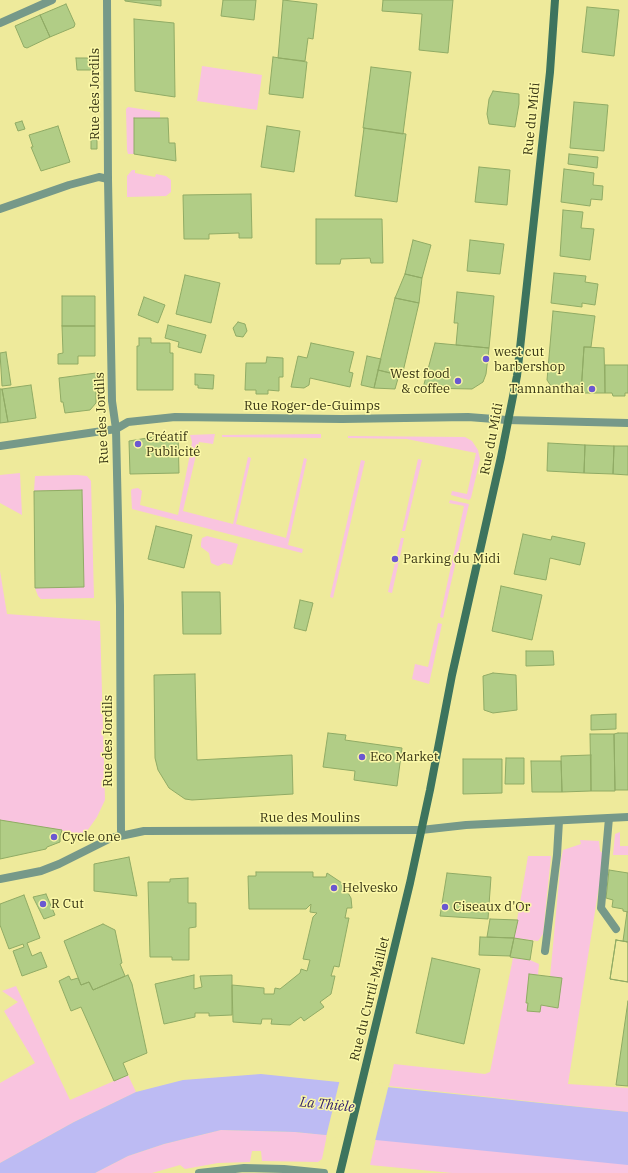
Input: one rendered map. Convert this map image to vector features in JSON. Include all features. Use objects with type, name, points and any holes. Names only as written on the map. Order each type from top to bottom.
[{"type":"main road","name":"Rue du Midi","points":[[421,830],[452,674],[501,457],[507,420],[517,376],[550,72],[555,0]]},
{"type":"main road","name":"Rue du Curtil-Maillet","points":[[340,1173],[398,934],[421,830]]},
{"type":"street","points":[[0,23],[52,0]]},
{"type":"street","name":"Rue des Jordils","points":[[107,0],[108,179],[112,401],[116,429],[120,606],[121,835]]},
{"type":"street","points":[[0,209],[69,185],[99,177],[108,179]]},
{"type":"street","name":"Rue Roger-de-Guimps","points":[[0,446],[116,429],[128,422],[175,417],[468,417],[507,420],[628,423]]},
{"type":"street","name":"Rue des Moulins","points":[[0,879],[41,871],[121,835],[144,831],[421,830],[466,825],[628,817]]},
{"type":"street","points":[[609,818],[601,908],[616,929]]},
{"type":"street","points":[[545,952],[557,855],[559,820]]},
{"type":"street","points":[[199,1173],[244,1168],[284,1169],[324,1173]]},
{"type":"shaded area","points":[[202,66],[262,75],[257,110],[197,101]]},
{"type":"shaded area","points":[[128,107],[160,112],[160,118],[134,119],[134,154],[128,154],[127,150],[126,109]]},
{"type":"shaded area","points":[[132,170],[135,170],[135,173],[155,177],[156,174],[166,176],[171,180],[171,192],[166,196],[127,197],[127,176]]},
{"type":"shaded area","points":[[215,434],[213,444],[199,442],[183,511],[233,524],[248,457],[251,458],[236,524],[286,538],[304,458],[307,459],[288,545],[303,549],[302,553],[132,509],[131,491],[132,489],[138,488],[142,491],[140,505],[178,515],[192,442],[190,435]]},
{"type":"shaded area","points":[[321,434],[321,438],[222,437],[222,435]]},
{"type":"shaded area","points":[[348,436],[465,437],[472,441],[478,450],[480,459],[471,498],[469,500],[451,495],[452,491],[467,494],[476,453],[407,439],[348,438]]},
{"type":"shaded area","points":[[418,459],[422,460],[405,531],[402,531]]},
{"type":"shaded area","points":[[361,460],[365,461],[333,598],[330,597]]},
{"type":"shaded area","points":[[20,473],[22,515],[0,503],[0,475]]},
{"type":"shaded area","points":[[35,476],[87,476],[91,481],[94,598],[41,599],[35,588],[82,490],[34,491]]},
{"type":"shaded area","points":[[450,500],[469,504],[443,618],[440,617],[464,506],[449,503]]},
{"type":"shaded area","points":[[207,536],[238,544],[232,565],[224,563],[218,566],[211,563],[209,553],[201,547],[202,538]]},
{"type":"shaded area","points":[[401,538],[404,538],[392,593],[388,592]]},
{"type":"shaded area","points":[[0,571],[7,614],[100,621],[105,800],[97,817],[87,831],[74,839],[62,830],[0,820]]},
{"type":"shaded area","points":[[438,623],[442,624],[429,684],[412,679],[415,664],[428,667]]},
{"type":"shaded area","points":[[620,832],[620,846],[628,846],[628,855],[613,855],[615,834]]},
{"type":"shaded area","points":[[580,840],[599,841],[600,851],[604,854],[568,1084],[628,1088],[628,1112],[389,1086],[394,1064],[485,1074],[490,1072],[513,958],[530,960],[539,964],[538,975],[529,974],[526,1003],[528,1003],[527,1011],[540,1012],[541,1005],[558,1007],[550,977],[561,860],[563,850],[581,844]]},
{"type":"shaded area","points":[[528,856],[551,856],[543,934],[538,941],[514,938]]},
{"type":"shaded area","points":[[16,986],[70,1100],[128,1075],[136,1092],[74,1122],[0,1163],[0,1083],[35,1063],[4,1011],[18,1002],[2,991]]},
{"type":"shaded area","points":[[221,1130],[295,1132],[327,1135],[322,1159],[318,1162],[262,1161],[261,1151],[252,1151],[250,1162],[218,1163],[185,1169],[180,1165],[152,1173],[95,1173],[128,1156],[164,1144]]},
{"type":"shaded area","points":[[376,1139],[628,1164],[628,1173],[452,1173],[370,1165]]},
{"type":"water","name":"La Thièle","points":[[261,1074],[628,1112],[628,1165],[295,1132],[221,1130],[164,1144],[128,1156],[95,1173],[0,1173],[0,1163],[74,1122],[136,1092],[183,1080]]},
{"type":"pier","points":[[340,1079],[389,1084],[375,1141],[326,1137]]},
{"type":"building","points":[[161,0],[161,6],[125,1]]},
{"type":"building","points":[[223,0],[256,0],[254,20],[221,16]]},
{"type":"building","points":[[283,0],[317,4],[313,39],[308,38],[305,61],[278,58]]},
{"type":"building","points":[[383,0],[453,0],[448,53],[419,50],[422,14],[382,11]]},
{"type":"building","points":[[66,4],[75,24],[74,27],[50,37],[40,15]]},
{"type":"building","points":[[587,7],[619,10],[614,56],[582,52]]},
{"type":"building","points":[[40,15],[50,37],[27,48],[24,47],[15,26]]},
{"type":"building","points":[[134,19],[174,23],[175,97],[135,91]]},
{"type":"building","points":[[273,57],[307,62],[303,98],[269,94]]},
{"type":"building","points":[[76,58],[96,58],[96,70],[77,70]]},
{"type":"building","points":[[371,67],[411,72],[403,134],[363,128]]},
{"type":"building","points":[[493,91],[519,94],[519,104],[515,127],[489,124],[487,114],[489,99]]},
{"type":"building","points":[[574,102],[608,105],[604,151],[570,148]]},
{"type":"building","points":[[134,118],[168,118],[169,143],[175,143],[176,161],[134,154]]},
{"type":"building","points":[[22,121],[25,129],[18,131],[15,123]]},
{"type":"building","points":[[58,126],[70,162],[41,171],[31,147],[33,147],[29,135]]},
{"type":"building","points":[[267,126],[300,131],[294,172],[261,167]]},
{"type":"building","points":[[364,128],[406,134],[397,202],[355,196]]},
{"type":"building","points":[[91,130],[97,130],[97,149],[91,149]]},
{"type":"building","points":[[569,154],[598,157],[597,168],[568,164]]},
{"type":"building","points":[[479,167],[510,170],[507,205],[475,202]]},
{"type":"building","points":[[564,169],[594,173],[593,185],[603,186],[602,200],[591,199],[590,206],[561,202]]},
{"type":"building","points":[[251,194],[252,238],[239,238],[239,233],[209,234],[209,239],[184,239],[183,195]]},
{"type":"building","points":[[563,210],[583,212],[581,228],[594,229],[590,260],[560,256]]},
{"type":"building","points":[[316,219],[382,219],[383,263],[371,263],[370,258],[341,259],[340,264],[316,264]]},
{"type":"building","points":[[413,240],[431,245],[422,278],[405,274]]},
{"type":"building","points":[[470,240],[504,244],[500,274],[467,271]]},
{"type":"building","points":[[554,273],[586,276],[585,282],[598,284],[595,305],[582,303],[582,307],[551,303]]},
{"type":"building","points":[[405,274],[422,278],[419,303],[395,298]]},
{"type":"building","points":[[185,275],[220,283],[211,323],[176,314]]},
{"type":"building","points":[[457,292],[494,296],[489,348],[456,345],[458,323],[454,323]]},
{"type":"building","points":[[62,296],[95,296],[95,326],[62,326]]},
{"type":"building","points":[[144,297],[165,305],[158,323],[138,315]]},
{"type":"building","points":[[395,298],[419,303],[402,376],[378,370]]},
{"type":"building","points":[[553,311],[595,316],[591,347],[584,347],[581,393],[553,389],[547,380]]},
{"type":"building","points":[[238,322],[245,324],[247,331],[243,337],[236,336],[233,328]]},
{"type":"building","points":[[168,325],[206,335],[201,353],[178,347],[179,342],[165,338]]},
{"type":"building","points":[[62,326],[95,326],[95,356],[78,356],[78,364],[58,364],[58,354],[63,353]]},
{"type":"building","points":[[139,338],[151,338],[151,343],[170,343],[170,353],[173,353],[173,390],[137,390],[137,346],[139,346]]},
{"type":"building","points":[[311,343],[354,352],[349,372],[353,373],[350,387],[310,378],[309,385],[304,388],[291,387],[298,356],[307,358]]},
{"type":"building","points":[[435,343],[489,348],[486,374],[483,382],[472,389],[423,388]]},
{"type":"building","points":[[584,347],[604,348],[605,393],[581,393]]},
{"type":"building","points":[[6,352],[11,385],[2,386],[0,353]]},
{"type":"building","points":[[367,356],[381,359],[374,388],[361,385]]},
{"type":"building","points":[[267,357],[283,358],[283,377],[279,377],[279,391],[268,390],[268,394],[256,394],[256,390],[245,390],[246,363],[266,363]]},
{"type":"building","points":[[605,365],[628,365],[628,393],[625,393],[625,396],[613,396],[612,393],[605,393]]},
{"type":"building","points":[[378,370],[399,375],[395,389],[374,388]]},
{"type":"building","points":[[96,373],[96,403],[90,410],[65,413],[63,402],[61,402],[59,378]]},
{"type":"building","points":[[195,374],[214,375],[213,389],[198,388],[198,385],[195,385]]},
{"type":"building","points":[[31,385],[36,418],[8,422],[2,389]]},
{"type":"building","points":[[0,389],[2,389],[8,422],[0,423]]},
{"type":"building","points":[[178,433],[179,473],[130,474],[129,441]]},
{"type":"building","points":[[548,443],[585,445],[584,473],[547,471]]},
{"type":"building","points":[[585,445],[614,446],[613,474],[584,473]]},
{"type":"building","points":[[614,446],[628,446],[628,475],[613,474]]},
{"type":"building","points":[[82,490],[84,587],[35,588],[34,491]]},
{"type":"building","points":[[156,526],[192,535],[184,568],[148,559]]},
{"type":"building","points":[[523,534],[551,540],[552,536],[585,543],[580,565],[550,558],[546,580],[514,574]]},
{"type":"building","points":[[501,586],[542,595],[532,640],[492,631]]},
{"type":"building","points":[[182,592],[220,592],[221,634],[183,634]]},
{"type":"building","points":[[300,600],[313,603],[306,631],[294,628]]},
{"type":"building","points":[[526,651],[553,651],[554,665],[526,666]]},
{"type":"building","points":[[493,673],[516,675],[517,710],[493,713],[484,710],[483,676]]},
{"type":"building","points":[[195,674],[197,760],[292,755],[293,794],[192,800],[185,799],[169,788],[158,770],[155,758],[154,675]]},
{"type":"building","points":[[616,714],[616,729],[591,730],[591,715]]},
{"type":"building","name":"Eco Market","points":[[328,733],[346,735],[345,740],[402,748],[397,786],[354,780],[355,771],[323,767]]},
{"type":"building","points":[[628,733],[628,790],[615,790],[614,734]]},
{"type":"building","points":[[590,734],[614,734],[615,791],[591,791]]},
{"type":"building","points":[[591,755],[591,791],[562,792],[561,756]]},
{"type":"building","points":[[506,758],[524,758],[524,784],[505,784]]},
{"type":"building","points":[[463,759],[502,759],[502,793],[463,794]]},
{"type":"building","points":[[531,761],[561,761],[562,792],[532,792]]},
{"type":"building","points":[[0,820],[62,830],[60,842],[47,847],[46,849],[0,859]]},
{"type":"building","points":[[129,857],[137,896],[94,891],[94,864]]},
{"type":"building","points":[[609,870],[628,873],[628,912],[623,911],[623,909],[612,907],[613,900],[606,898]]},
{"type":"building","points":[[256,872],[313,872],[313,877],[326,877],[327,873],[342,883],[351,898],[352,908],[347,908],[345,918],[349,918],[339,967],[334,966],[331,976],[335,976],[331,994],[320,1002],[324,1007],[304,1021],[301,1017],[290,1025],[271,1024],[272,1019],[262,1019],[261,1024],[233,1022],[232,985],[264,988],[264,994],[274,994],[275,988],[280,989],[300,973],[301,969],[307,971],[310,960],[303,959],[313,917],[317,913],[310,912],[311,904],[306,909],[249,909],[248,876],[256,876]]},
{"type":"building","points":[[447,873],[491,877],[488,919],[440,916]]},
{"type":"building","points":[[188,878],[188,903],[196,903],[196,927],[189,928],[189,960],[172,960],[172,957],[150,957],[148,882],[170,882],[170,879]]},
{"type":"building","points":[[46,894],[55,915],[44,919],[33,897]]},
{"type":"building","points":[[24,895],[40,938],[27,943],[32,956],[41,952],[47,967],[22,976],[13,951],[24,947],[23,944],[9,949],[0,925],[0,904]]},
{"type":"building","points":[[628,912],[628,942],[623,941]]},
{"type":"building","points":[[490,919],[518,920],[514,938],[487,937]]},
{"type":"building","points":[[103,924],[115,930],[122,963],[120,964],[125,976],[93,990],[89,982],[81,985],[64,941]]},
{"type":"building","points":[[480,937],[514,938],[510,956],[479,955]]},
{"type":"building","points":[[514,938],[533,941],[530,960],[510,957]]},
{"type":"building","points":[[616,940],[628,942],[628,982],[610,979]]},
{"type":"building","points":[[616,940],[628,942],[628,982],[610,979]]},
{"type":"building","points":[[432,958],[480,969],[464,1044],[416,1033]]},
{"type":"building","points":[[529,974],[562,978],[558,1008],[541,1005],[540,1012],[527,1011],[528,1003],[526,1003]]},
{"type":"building","points":[[128,975],[132,984],[147,1053],[123,1063],[128,1075],[114,1081],[81,1007],[71,1011],[59,981],[69,976],[71,980],[78,978],[81,985],[89,982],[93,990]]},
{"type":"building","points":[[194,975],[194,989],[202,987],[200,976],[232,975],[232,1015],[209,1016],[209,1013],[195,1013],[195,1017],[164,1024],[155,984]]},
{"type":"building","points":[[628,1001],[628,1086],[616,1085]]},
{"type":"place","name":"west cut barbershop","points":[[486,359]]},
{"type":"place","name":"West food & coffee","points":[[458,381]]},
{"type":"place","name":"Tamnanthai","points":[[592,389]]},
{"type":"place","name":"Créatif Publicité","points":[[138,444]]},
{"type":"place","name":"Parking du Midi","points":[[395,559]]},
{"type":"place","name":"Eco Market","points":[[362,757]]},
{"type":"place","name":"Cycle one","points":[[54,837]]},
{"type":"place","name":"Helvesko","points":[[334,888]]},
{"type":"place","name":"R Cut","points":[[43,904]]},
{"type":"place","name":"Ciseaux d'Or","points":[[445,907]]}]
